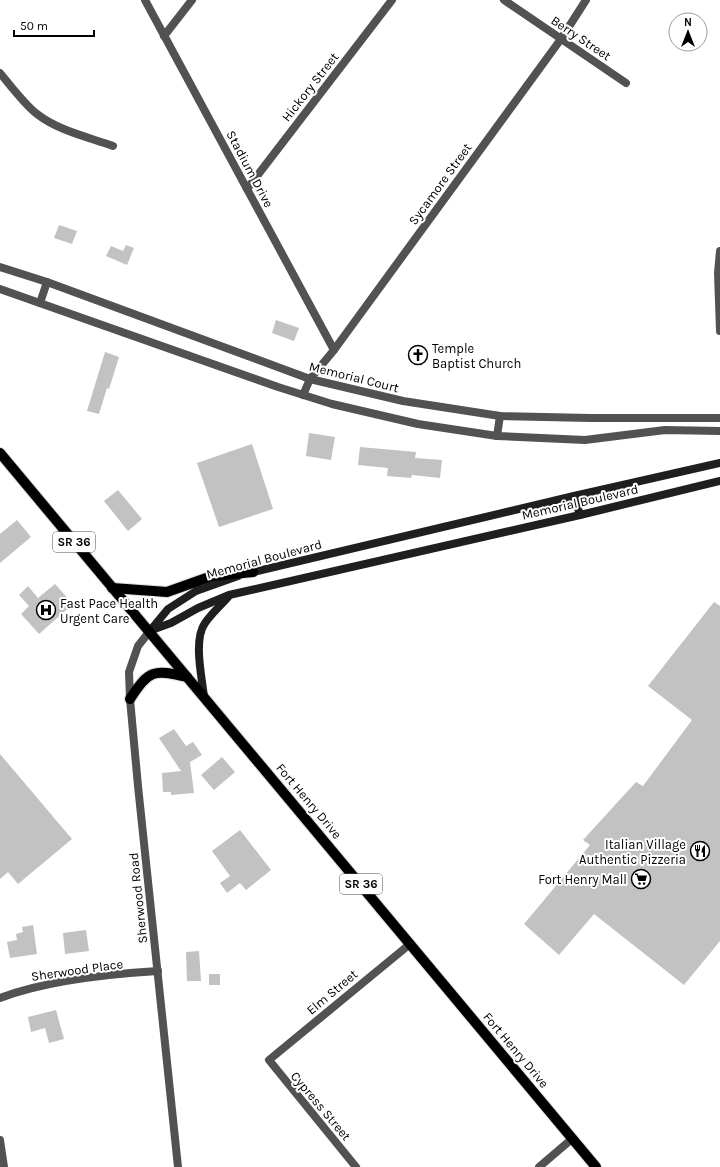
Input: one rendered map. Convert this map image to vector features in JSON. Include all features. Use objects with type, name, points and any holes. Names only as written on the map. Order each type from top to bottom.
[{"type":"main road","name":"Fort Henry Drive","points":[[0,453],[596,1167]]},
{"type":"main road","name":"Memorial Boulevard","points":[[149,632],[168,609],[196,591],[218,582],[253,572],[720,463]]},
{"type":"main road","name":"Memorial Boulevard","points":[[149,632],[171,623],[198,608],[230,595],[580,515],[720,481]]},
{"type":"main road","points":[[574,496],[580,515]]},
{"type":"main road","points":[[112,588],[167,592],[212,576],[253,572]]},
{"type":"main road","points":[[204,697],[199,652],[200,639],[204,624],[230,595]]},
{"type":"main road","points":[[130,699],[147,677],[156,672],[187,677]]},
{"type":"street","name":"Stadium Drive","points":[[144,0],[334,350]]},
{"type":"street","points":[[164,36],[192,0]]},
{"type":"street","name":"Hickory Street","points":[[247,189],[392,0]]},
{"type":"street","name":"Berry Street","points":[[504,0],[626,83]]},
{"type":"street","name":"Sycamore Street","points":[[303,395],[310,380],[334,350],[561,39],[586,0]]},
{"type":"street","points":[[0,73],[36,113],[46,120],[62,128],[113,146]]},
{"type":"street","points":[[720,251],[718,273],[720,331]]},
{"type":"street","name":"Memorial Court","points":[[0,267],[47,282],[310,380],[403,401],[500,416],[720,418]]},
{"type":"street","points":[[40,303],[47,282]]},
{"type":"street","points":[[0,289],[303,395],[332,404],[418,424],[497,436],[585,440],[665,430],[720,431]]},
{"type":"street","points":[[497,436],[500,416]]},
{"type":"street","name":"Sherwood Road","points":[[149,632],[138,646],[130,672],[130,699],[178,1167]]},
{"type":"street","name":"Elm Street","points":[[269,1060],[410,944]]},
{"type":"street","name":"Sherwood Place","points":[[0,998],[35,986],[52,983],[158,971]]},
{"type":"street","name":"Cypress Street","points":[[269,1060],[356,1167]]},
{"type":"street","points":[[539,1167],[573,1138]]},
{"type":"street","points":[[0,1140],[4,1167]]},
{"type":"building","points":[[59,225],[77,231],[72,244],[54,238]]},
{"type":"building","points":[[126,245],[134,248],[127,265],[106,256],[111,246],[123,251]]},
{"type":"building","points":[[276,320],[299,328],[294,341],[272,333]]},
{"type":"building","points":[[105,352],[119,357],[99,414],[87,411]]},
{"type":"building","points":[[309,433],[335,437],[331,460],[306,456]]},
{"type":"building","points":[[252,444],[273,509],[219,527],[197,463]]},
{"type":"building","points":[[360,447],[416,452],[415,458],[442,460],[440,478],[412,475],[411,478],[387,476],[388,468],[358,465]]},
{"type":"building","points":[[118,490],[142,519],[128,531],[104,501]]},
{"type":"building","points":[[17,520],[31,537],[0,563],[0,534]]},
{"type":"building","name":"Fast Pace Health Urgent Care","points":[[55,584],[73,604],[39,634],[21,614],[29,606],[19,595],[28,586],[38,598]]},
{"type":"building","name":"Fort Henry Mall","points":[[714,602],[720,606],[720,941],[684,985],[594,914],[559,955],[524,924],[590,845],[583,840],[636,782],[643,786],[692,720],[648,686]]},
{"type":"building","points":[[174,729],[186,746],[193,742],[202,755],[190,762],[194,793],[171,795],[171,792],[163,792],[162,773],[181,771],[159,738]]},
{"type":"building","points":[[0,754],[72,839],[18,884],[8,872],[0,879]]},
{"type":"building","points":[[222,757],[235,772],[214,790],[201,775]]},
{"type":"building","points":[[240,830],[271,870],[246,890],[240,883],[227,893],[220,883],[230,876],[212,851]]},
{"type":"building","points":[[33,925],[37,954],[10,958],[7,942],[17,940],[16,934],[23,932],[22,927]]},
{"type":"building","points":[[86,930],[89,951],[65,954],[63,933]]},
{"type":"building","points":[[199,951],[201,981],[187,981],[186,952]]},
{"type":"building","points":[[209,974],[220,974],[220,985],[209,985]]},
{"type":"building","points":[[56,1010],[64,1039],[49,1043],[45,1028],[31,1032],[28,1017]]},
{"type":"place","name":"Temple Baptist Church","points":[[418,355]]},
{"type":"place","name":"Fast Pace Health Urgent Care","points":[[46,610]]},
{"type":"place","name":"Italian Village Authentic Pizzeria","points":[[700,851]]},
{"type":"place","name":"Fort Henry Mall","points":[[641,879]]}]
